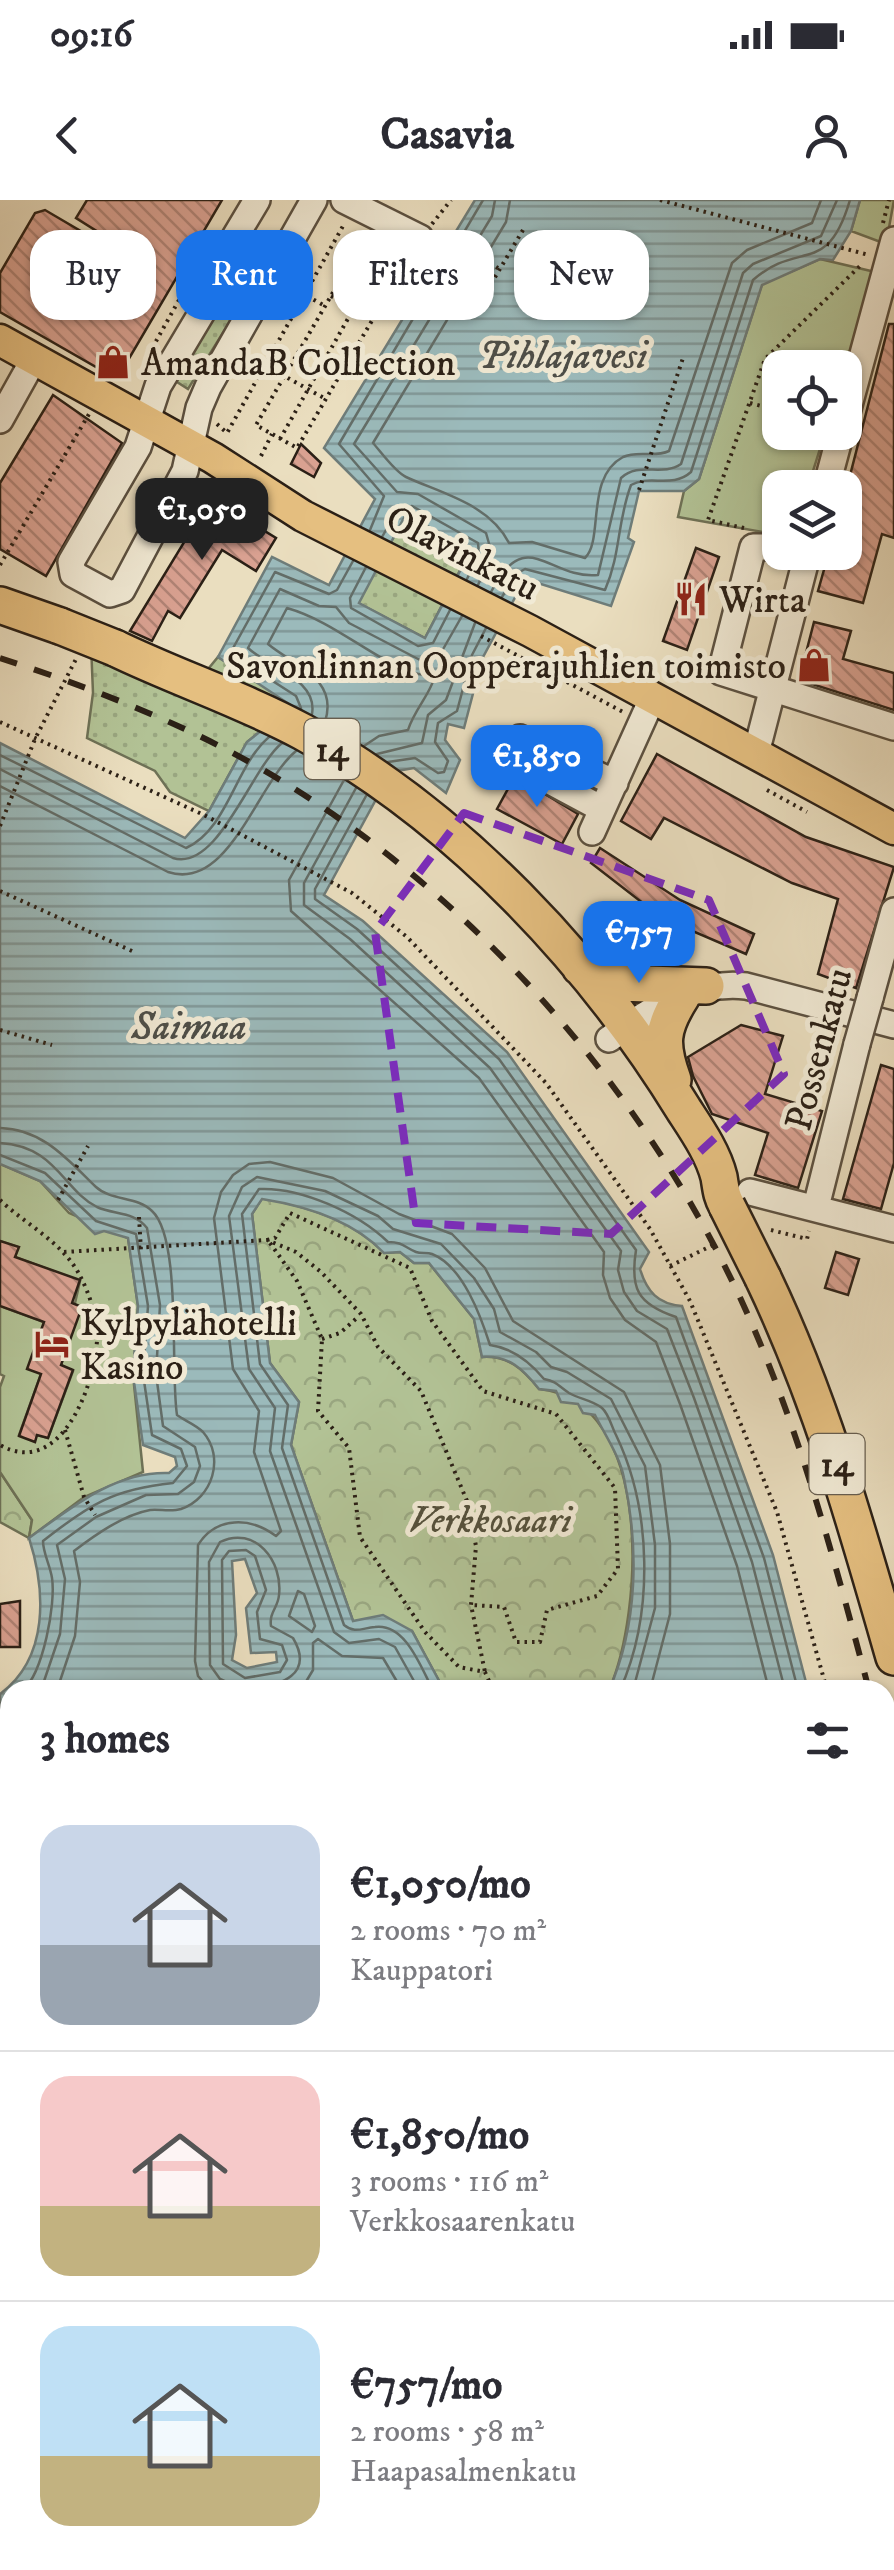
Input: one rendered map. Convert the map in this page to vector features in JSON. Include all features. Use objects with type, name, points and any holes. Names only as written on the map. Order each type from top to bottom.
[{"type":"highway","name":"14","points":[[0,606],[165,672],[355,763],[617,1033],[681,1105],[732,1197],[803,1366],[834,1454],[894,1657]]},
{"type":"highway","name":"14","points":[[404,812],[483,866],[580,967],[702,1184],[732,1197]]},
{"type":"highway","points":[[580,967],[619,983],[694,991]]},
{"type":"highway","points":[[681,1105],[661,1040],[665,1022],[694,991]]},
{"type":"main road","name":"Olavinkatu","points":[[0,340],[192,446],[303,516],[530,630],[894,829]]},
{"type":"street","points":[[257,200],[214,272],[204,310],[158,386],[138,447],[70,562],[73,574],[110,594],[122,590],[185,472],[198,408],[314,200]]},
{"type":"street","points":[[349,206],[403,230]]},
{"type":"street","points":[[862,352],[887,252]]},
{"type":"street","points":[[0,420],[34,359]]},
{"type":"street","points":[[762,547],[753,547],[722,672],[894,728]]},
{"type":"street","points":[[756,752],[803,570]]},
{"type":"street","points":[[557,755],[546,779],[597,821],[654,697]]},
{"type":"street","points":[[520,738],[615,783]]},
{"type":"street","name":"Possenkatu","points":[[816,1207],[894,910]]},
{"type":"street","points":[[617,1033],[694,991],[746,986],[894,1025]]},
{"type":"street","points":[[732,1197],[816,1207],[894,1229]]},
{"type":"path","points":[[660,200],[852,251],[887,252]]},
{"type":"path","points":[[313,281],[349,206]]},
{"type":"path","points":[[368,230],[376,217]]},
{"type":"path","points":[[494,277],[514,245]]},
{"type":"path","points":[[744,528],[708,520],[765,359],[776,343],[887,252]]},
{"type":"path","points":[[494,266],[499,269]]},
{"type":"path","points":[[333,291],[256,425],[297,448],[368,320]]},
{"type":"path","points":[[313,300],[324,306]]},
{"type":"path","points":[[144,364],[176,306]]},
{"type":"path","points":[[227,433],[293,320]]},
{"type":"path","points":[[280,438],[347,320]]},
{"type":"path","points":[[639,490],[683,358]]},
{"type":"path","points":[[268,367],[324,398]]},
{"type":"path","points":[[750,402],[762,406]]},
{"type":"path","points":[[0,565],[89,413]]},
{"type":"path","points":[[261,456],[272,434]]},
{"type":"path","points":[[0,826],[35,739],[86,640]]},
{"type":"path","points":[[0,722],[204,815],[330,879],[407,936],[503,1033],[546,1083],[650,1229],[721,1369],[777,1512],[824,1680]]},
{"type":"path","points":[[0,891],[132,952]]},
{"type":"path","points":[[0,1030],[52,1046]]},
{"type":"path","points":[[58,1200],[88,1146]]},
{"type":"path","points":[[0,1200],[64,1252],[91,1303],[97,1341],[88,1384],[65,1430],[52,1442],[24,1453],[0,1445]]},
{"type":"path","points":[[64,1252],[119,1252],[266,1240],[275,1238],[290,1212],[410,1268],[432,1321],[483,1391],[556,1414],[615,1488],[618,1569],[597,1596],[547,1610],[540,1642],[516,1642],[504,1607],[471,1605]]},
{"type":"path","points":[[139,1217],[141,1250]]},
{"type":"path","points":[[761,1227],[807,1239]]},
{"type":"path","points":[[266,1240],[296,1252],[361,1314],[378,1347],[422,1391],[467,1501],[476,1546],[471,1605],[489,1680]]},
{"type":"path","points":[[266,1240],[298,1282],[322,1339],[318,1411],[349,1448],[360,1537],[425,1632],[460,1667],[485,1672]]},
{"type":"path","points":[[322,1339],[340,1333],[361,1314]]},
{"type":"path","points":[[65,1430],[84,1497],[95,1515]]},
{"type":"highlighted area","points":[[464,813],[709,900],[784,1074],[611,1234],[416,1223],[375,932]]},
{"type":"green space","points":[[860,200],[894,200],[886,244],[851,231]]},
{"type":"green space","points":[[820,259],[875,272],[851,350],[762,350],[762,450],[820,450],[813,470],[762,470],[762,532],[678,517],[684,491],[699,479],[762,284]]},
{"type":"green space","points":[[211,320],[231,320],[188,389],[174,380]]},
{"type":"green space","points":[[406,514],[471,549],[425,638],[358,603]]},
{"type":"green space","points":[[91,644],[204,674],[218,657],[293,705],[247,742],[209,811],[170,792],[155,771],[87,738],[93,693]]},
{"type":"green space","points":[[0,1164],[40,1181],[69,1213],[128,1238],[138,1306],[133,1375],[143,1472],[84,1497],[29,1538],[32,1520],[0,1472],[0,1387],[4,1376],[0,1374],[0,1306],[44,1322],[41,1374],[19,1435],[34,1441],[37,1435],[48,1438],[73,1371],[61,1365],[80,1281],[15,1257],[18,1247],[0,1241]]},
{"type":"green space","name":"Verkkosaari","points":[[262,1198],[295,1205],[343,1223],[384,1253],[400,1252],[414,1263],[429,1263],[474,1319],[482,1357],[507,1361],[539,1389],[577,1402],[604,1430],[621,1469],[630,1515],[632,1564],[629,1612],[612,1680],[439,1680],[412,1631],[353,1621],[291,1445],[299,1402],[270,1363],[252,1214]]},
{"type":"green space","points":[[0,1472],[32,1520],[29,1538],[0,1522]]},
{"type":"water","name":"Saimaa","points":[[475,200],[860,200],[851,231],[833,260],[820,259],[762,285],[699,479],[684,491],[639,491],[628,538],[634,542],[611,606],[525,579],[482,659],[464,728],[448,724],[445,740],[460,760],[446,793],[414,768],[391,772],[324,895],[363,921],[507,1052],[649,1252],[640,1269],[650,1290],[660,1299],[682,1306],[773,1555],[805,1680],[613,1680],[630,1613],[632,1531],[622,1470],[595,1415],[583,1413],[578,1404],[561,1402],[556,1391],[539,1389],[508,1361],[482,1357],[474,1319],[429,1263],[414,1263],[400,1252],[384,1253],[372,1241],[328,1216],[262,1199],[252,1214],[270,1363],[299,1402],[291,1445],[353,1621],[383,1615],[412,1631],[439,1680],[15,1680],[28,1662],[39,1622],[39,1580],[29,1538],[95,1493],[130,1478],[169,1473],[177,1466],[175,1457],[143,1445],[133,1375],[138,1306],[128,1238],[104,1231],[95,1234],[40,1181],[0,1164],[0,743],[185,838],[209,811],[247,742],[292,706],[218,657],[272,557],[329,585],[375,499],[324,448],[402,320],[494,320],[494,230],[457,230]],"holes":[[[406,514],[471,550],[425,638],[359,603]],[[245,1559],[257,1593],[246,1608],[251,1653],[276,1652],[277,1662],[247,1668],[232,1660],[236,1635],[232,1561]]]},
{"type":"building","points":[[87,200],[222,200],[204,230],[176,230],[176,278],[156,313],[156,230],[95,230],[76,218]]},
{"type":"building","points":[[45,210],[79,230],[30,230],[30,320],[152,320],[117,379],[0,312],[0,273],[35,213]]},
{"type":"building","points":[[889,324],[894,324],[894,538],[882,534],[863,603],[818,591],[824,570],[862,570],[862,470],[851,470],[857,450],[862,450],[862,429]]},
{"type":"building","points":[[53,395],[122,443],[46,576],[0,549],[0,483]]},
{"type":"building","points":[[301,444],[321,463],[314,477],[291,464]]},
{"type":"building","points":[[211,498],[276,538],[256,571],[222,550],[180,618],[168,611],[152,641],[130,631]]},
{"type":"building","name":"Wirta","points":[[696,548],[719,557],[687,650],[663,641]]},
{"type":"building","points":[[814,622],[851,631],[843,659],[894,673],[894,710],[799,680]]},
{"type":"building","points":[[657,754],[806,837],[894,867],[856,988],[818,974],[838,899],[792,883],[664,818],[651,839],[621,821]]},
{"type":"building","points":[[515,776],[578,814],[562,844],[497,809]]},
{"type":"building","points":[[600,848],[680,900],[754,934],[746,954],[662,918],[591,863]]},
{"type":"building","points":[[741,1025],[783,1036],[765,1094],[822,1111],[798,1188],[755,1175],[768,1133],[712,1114],[693,1076],[688,1057]]},
{"type":"building","points":[[881,1065],[894,1069],[894,1163],[881,1209],[843,1199]]},
{"type":"building","name":"Kylpylähotelli Kasino","points":[[0,1241],[19,1247],[15,1257],[80,1280],[72,1303],[82,1307],[61,1365],[73,1370],[48,1438],[37,1435],[35,1442],[19,1436],[41,1374],[27,1369],[44,1322],[0,1306]]},
{"type":"building","points":[[836,1252],[859,1259],[848,1295],[825,1288]]},
{"type":"building","points":[[20,1601],[20,1647],[0,1647],[0,1604]]},
{"type":"railway","points":[[0,658],[175,725],[231,752],[310,799],[386,853],[458,914],[525,981],[587,1053],[643,1128],[693,1207],[736,1289],[795,1436],[866,1680]]},
{"type":"place","name":"AmandaB Collection","points":[[113,362]]},
{"type":"place","name":"Wirta","points":[[691,599]]},
{"type":"place","name":"Savonlinnan Oopperajuhlien toimisto","points":[[814,665]]},
{"type":"place","name":"Kylpylähotelli Kasino","points":[[52,1344]]},
{"type":"water label","name":"Pihlajavesi","points":[[563,354]]}]
